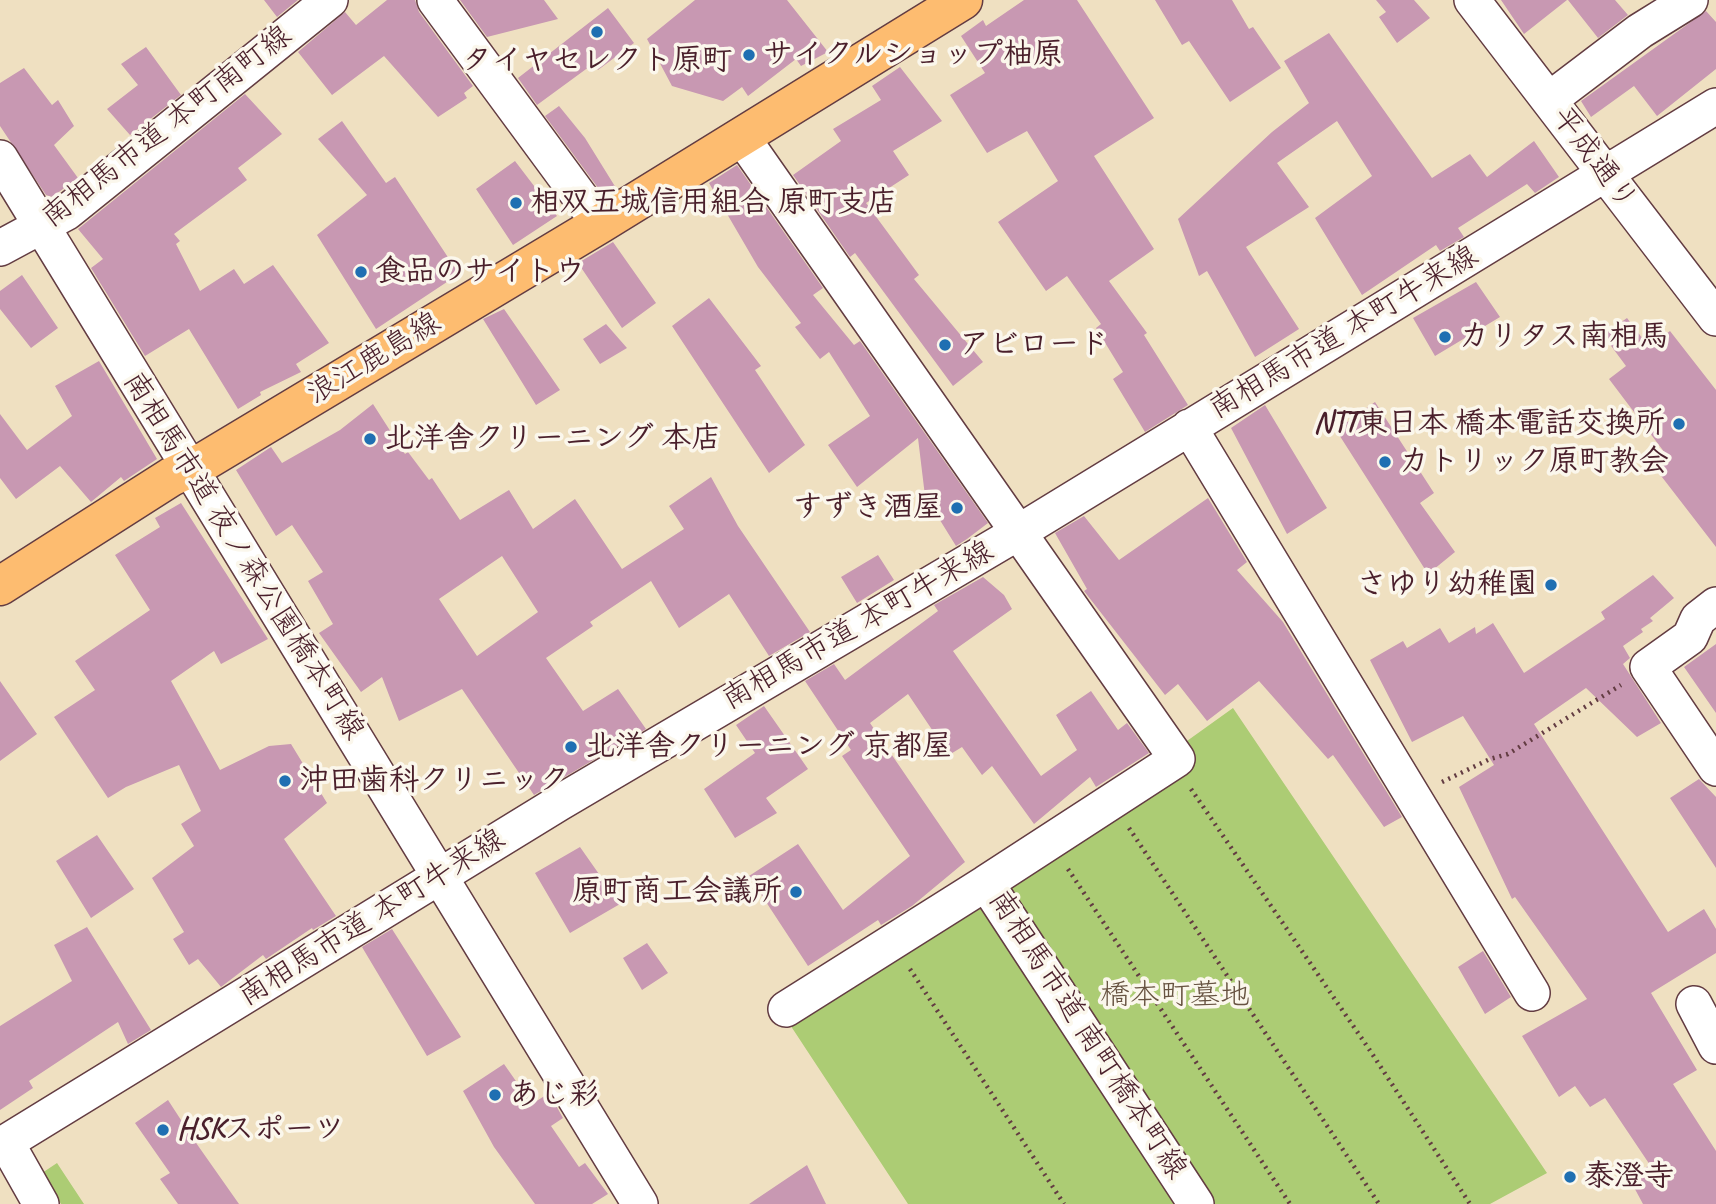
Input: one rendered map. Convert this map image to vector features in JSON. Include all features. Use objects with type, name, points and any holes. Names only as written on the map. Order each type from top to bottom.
[{"type":"main road","name":"浪江鹿島線","points":[[0,586],[189,469],[600,224],[963,0]]},
{"type":"street","name":"南相馬市道 本町南町線","points":[[0,248],[67,212],[330,0]]},
{"type":"street","points":[[435,0],[600,224]]},
{"type":"street","name":"平成通り","points":[[1472,0],[1549,100],[1592,183],[1716,318]]},
{"type":"street","points":[[1549,100],[1640,32],[1690,0]]},
{"type":"street","name":"南相馬市道 本町牛来線","points":[[3,1144],[440,876],[787,667],[1019,532],[1716,106]]},
{"type":"street","points":[[741,136],[858,308],[1019,532],[1174,760]]},
{"type":"street","name":"南相馬市道 夜ノ森公園橋本町線","points":[[0,158],[640,1204]]},
{"type":"street","points":[[1189,427],[1532,993]]},
{"type":"street","points":[[1716,605],[1698,619],[1690,637],[1648,667],[1716,768]]},
{"type":"street","name":"南相馬市道 南町橋本町線","points":[[1174,760],[986,883],[1196,1204]]},
{"type":"street","points":[[786,1009],[986,883]]},
{"type":"street","points":[[1694,1004],[1716,1046]]},
{"type":"street","points":[[3,1144],[41,1204]]},
{"type":"path","points":[[1414,796],[1490,759],[1508,754],[1648,667]]},
{"type":"path","points":[[1174,760],[1470,1204]]},
{"type":"path","points":[[1112,801],[1379,1204]]},
{"type":"path","points":[[1050,841],[1290,1204]]},
{"type":"path","points":[[892,942],[1064,1204]]},
{"type":"green space","name":"橋本町墓地","points":[[1233,708],[1547,1173],[1490,1204],[908,1204],[777,1005],[1166,756]]},
{"type":"green space","points":[[57,1163],[84,1204],[61,1204],[42,1173]]},
{"type":"building","points":[[264,0],[298,0],[277,17]]},
{"type":"building","points":[[387,0],[415,0],[419,12],[473,86],[464,93],[467,98],[438,117],[384,56],[332,95],[298,52],[345,12],[356,25]]},
{"type":"building","points":[[460,0],[544,0],[558,19],[487,37]]},
{"type":"building","points":[[695,0],[787,0],[828,52],[801,66],[796,59],[748,96],[742,87],[723,101],[672,86],[647,39]]},
{"type":"building","points":[[1024,0],[1077,0],[1154,118],[1094,156],[1154,249],[1109,281],[1147,333],[1144,335],[1188,405],[1145,432],[1113,379],[1123,372],[1096,328],[1101,324],[1067,276],[1046,291],[998,222],[1058,181],[1027,131],[987,153],[950,95],[985,73],[961,36],[983,20],[986,26]]},
{"type":"building","points":[[1155,0],[1232,0],[1249,29],[1253,27],[1281,68],[1230,102],[1189,41],[1182,45]]},
{"type":"building","points":[[1376,0],[1414,0],[1430,18],[1397,43],[1379,17],[1386,12]]},
{"type":"building","points":[[1501,0],[1567,0],[1524,34]]},
{"type":"building","points":[[1568,0],[1615,0],[1628,15],[1598,38]]},
{"type":"building","points":[[608,8],[634,43],[598,70],[593,64],[537,105],[518,78]]},
{"type":"building","points":[[1706,11],[1716,22],[1716,69],[1657,116],[1634,86],[1591,117],[1581,101]]},
{"type":"building","points":[[1329,33],[1432,178],[1470,154],[1487,177],[1534,141],[1559,177],[1535,193],[1527,184],[1458,228],[1464,237],[1440,251],[1436,245],[1362,295],[1315,218],[1372,176],[1337,121],[1277,163],[1309,207],[1246,247],[1299,329],[1255,357],[1207,271],[1199,276],[1178,219],[1272,132],[1309,103],[1284,61]]},
{"type":"building","points":[[146,47],[181,95],[130,135],[107,109],[138,85],[121,64]]},
{"type":"building","points":[[900,67],[942,121],[893,151],[909,175],[866,203],[919,275],[914,279],[983,362],[953,386],[855,253],[850,257],[793,175],[841,141],[833,129],[881,100],[872,86]]},
{"type":"building","points":[[24,68],[52,105],[58,100],[74,126],[54,145],[78,178],[52,197],[46,195],[0,126],[0,83]]},
{"type":"building","points":[[245,94],[282,134],[238,168],[247,180],[174,234],[180,241],[176,244],[200,291],[234,269],[244,284],[273,265],[329,343],[296,364],[301,372],[260,392],[261,395],[238,409],[189,329],[145,356],[91,268],[103,259],[78,229]]},
{"type":"building","points":[[559,106],[585,138],[616,188],[604,196],[545,116]]},
{"type":"building","points":[[342,121],[386,183],[395,177],[459,274],[376,329],[317,235],[367,195],[318,139]]},
{"type":"building","name":"相双五城信用組合 原町支店","points":[[515,161],[557,216],[513,245],[476,189]]},
{"type":"building","points":[[737,165],[823,288],[813,295],[854,345],[860,341],[988,523],[956,546],[925,496],[918,438],[857,487],[828,445],[870,416],[829,352],[820,359],[795,327],[801,323],[758,267],[709,183]]},
{"type":"building","points":[[613,242],[656,303],[622,328],[578,263]]},
{"type":"building","points":[[22,275],[58,328],[31,348],[0,309],[0,291]]},
{"type":"building","name":"カリタス南相馬","points":[[1476,282],[1500,317],[1435,356],[1413,318]]},
{"type":"building","points":[[709,298],[761,366],[755,370],[805,445],[769,473],[672,326]]},
{"type":"building","points":[[504,309],[560,390],[536,405],[483,319]]},
{"type":"building","name":"NTT東日本 橋本電話交換所","points":[[1627,318],[1649,347],[1670,331],[1716,390],[1716,547],[1655,468],[1668,457],[1609,379],[1626,366],[1603,335]]},
{"type":"building","points":[[606,324],[627,348],[600,364],[583,339]]},
{"type":"building","points":[[99,361],[157,459],[124,481],[121,477],[91,502],[60,466],[16,499],[0,478],[0,414],[27,450],[72,416],[55,386]]},
{"type":"building","name":"カトリック原町教会","points":[[1375,402],[1434,493],[1420,503],[1455,552],[1428,574],[1336,430]]},
{"type":"building","points":[[373,404],[405,454],[408,452],[429,480],[432,478],[460,520],[509,490],[533,529],[575,499],[622,569],[684,529],[669,506],[711,477],[738,526],[810,632],[769,656],[729,594],[679,628],[651,581],[590,622],[593,626],[546,658],[583,711],[618,689],[646,729],[534,795],[462,689],[399,721],[382,677],[361,692],[319,633],[333,624],[308,581],[323,572],[292,525],[276,536],[236,470],[271,447],[282,463],[340,430]],"holes":[[[502,556],[538,612],[477,656],[439,599]]]},
{"type":"building","points":[[1265,405],[1327,508],[1287,534],[1231,428]]},
{"type":"building","points":[[1208,498],[1247,562],[1237,570],[1283,622],[1402,817],[1384,827],[1333,755],[1328,759],[1259,681],[1207,721],[1178,684],[1165,695],[1084,591],[1087,589],[1055,533],[1084,516],[1119,560]]},
{"type":"building","points":[[181,503],[268,639],[221,664],[214,651],[171,681],[220,770],[269,746],[291,744],[327,803],[284,839],[336,916],[313,930],[312,928],[266,959],[263,955],[221,987],[198,959],[189,965],[173,939],[184,932],[152,878],[194,846],[181,824],[201,811],[179,765],[126,787],[108,798],[54,717],[95,690],[75,661],[150,610],[115,555],[160,527],[155,518]]},
{"type":"building","points":[[878,555],[894,580],[857,603],[841,577]]},
{"type":"building","points":[[1653,575],[1674,598],[1650,618],[1653,621],[1641,629],[1643,632],[1623,646],[1630,658],[1623,664],[1661,723],[1637,737],[1586,688],[1534,724],[1668,932],[1704,909],[1716,929],[1716,953],[1651,993],[1697,1070],[1673,1084],[1716,1151],[1716,1204],[1643,1204],[1629,1178],[1650,1165],[1605,1098],[1590,1107],[1575,1086],[1559,1097],[1522,1036],[1587,999],[1515,897],[1512,899],[1459,787],[1494,765],[1463,716],[1412,742],[1370,660],[1403,641],[1407,648],[1440,628],[1449,643],[1475,627],[1476,634],[1493,623],[1524,673],[1605,619],[1601,612]]},
{"type":"building","points":[[983,577],[1004,595],[1012,609],[953,651],[1041,776],[1077,750],[1056,715],[1091,691],[1118,730],[1127,723],[1149,753],[1096,787],[1090,777],[1034,824],[992,766],[982,775],[962,747],[949,755],[908,694],[870,723],[965,862],[912,906],[881,925],[878,920],[808,966],[749,876],[798,844],[843,910],[910,856],[842,756],[851,750],[805,681],[834,664],[845,680],[938,611],[934,605]]},
{"type":"building","points":[[1716,644],[1716,713],[1684,667]]},
{"type":"building","points":[[0,681],[37,734],[0,761]]},
{"type":"building","points":[[764,706],[808,769],[766,798],[777,813],[735,838],[704,789],[755,753],[736,725]]},
{"type":"building","points":[[1699,779],[1716,797],[1716,868],[1670,798]]},
{"type":"building","points":[[97,835],[134,889],[91,918],[56,861]]},
{"type":"building","points":[[580,847],[620,904],[570,933],[535,873]]},
{"type":"building","points":[[87,927],[151,1030],[128,1044],[118,1022],[29,1081],[33,1088],[0,1110],[0,1026],[72,981],[54,945]]},
{"type":"building","points":[[392,929],[461,1037],[427,1056],[362,947]]},
{"type":"building","points":[[647,943],[668,973],[642,990],[623,958]]},
{"type":"building","points":[[1483,951],[1511,997],[1485,1014],[1458,967]]},
{"type":"building","points":[[504,1064],[532,1104],[549,1093],[563,1118],[551,1126],[579,1167],[585,1163],[608,1194],[592,1204],[535,1204],[494,1147],[463,1091]]},
{"type":"building","points":[[168,1100],[239,1204],[178,1204],[160,1179],[170,1173],[135,1123]]},
{"type":"building","points":[[807,1165],[826,1204],[749,1204]]},
{"type":"place","name":"タイヤセレクト原町","points":[[597,32]]},
{"type":"place","name":"サイクルショップ柚原","points":[[749,55]]},
{"type":"place","name":"相双五城信用組合 原町支店","points":[[516,203]]},
{"type":"place","name":"食品のサイトウ","points":[[361,272]]},
{"type":"place","name":"カリタス南相馬","points":[[1445,337]]},
{"type":"place","name":"アビロード","points":[[945,345]]},
{"type":"place","name":"NTT東日本 橋本電話交換所","points":[[1679,424]]},
{"type":"place","name":"北洋舎クリーニング 本店","points":[[370,439]]},
{"type":"place","name":"カトリック原町教会","points":[[1385,462]]},
{"type":"place","name":"すずき酒屋","points":[[957,508]]},
{"type":"place","name":"さゆり幼稚園","points":[[1551,585]]},
{"type":"place","name":"北洋舎クリーニング 京都屋","points":[[571,747]]},
{"type":"place","name":"沖田歯科クリニック","points":[[285,781]]},
{"type":"place","name":"原町商工会議所","points":[[796,892]]},
{"type":"place","name":"あじ彩","points":[[495,1095]]},
{"type":"place","name":"HSKスポーツ","points":[[163,1130]]},
{"type":"place","name":"泰澄寺","points":[[1570,1177]]}]
